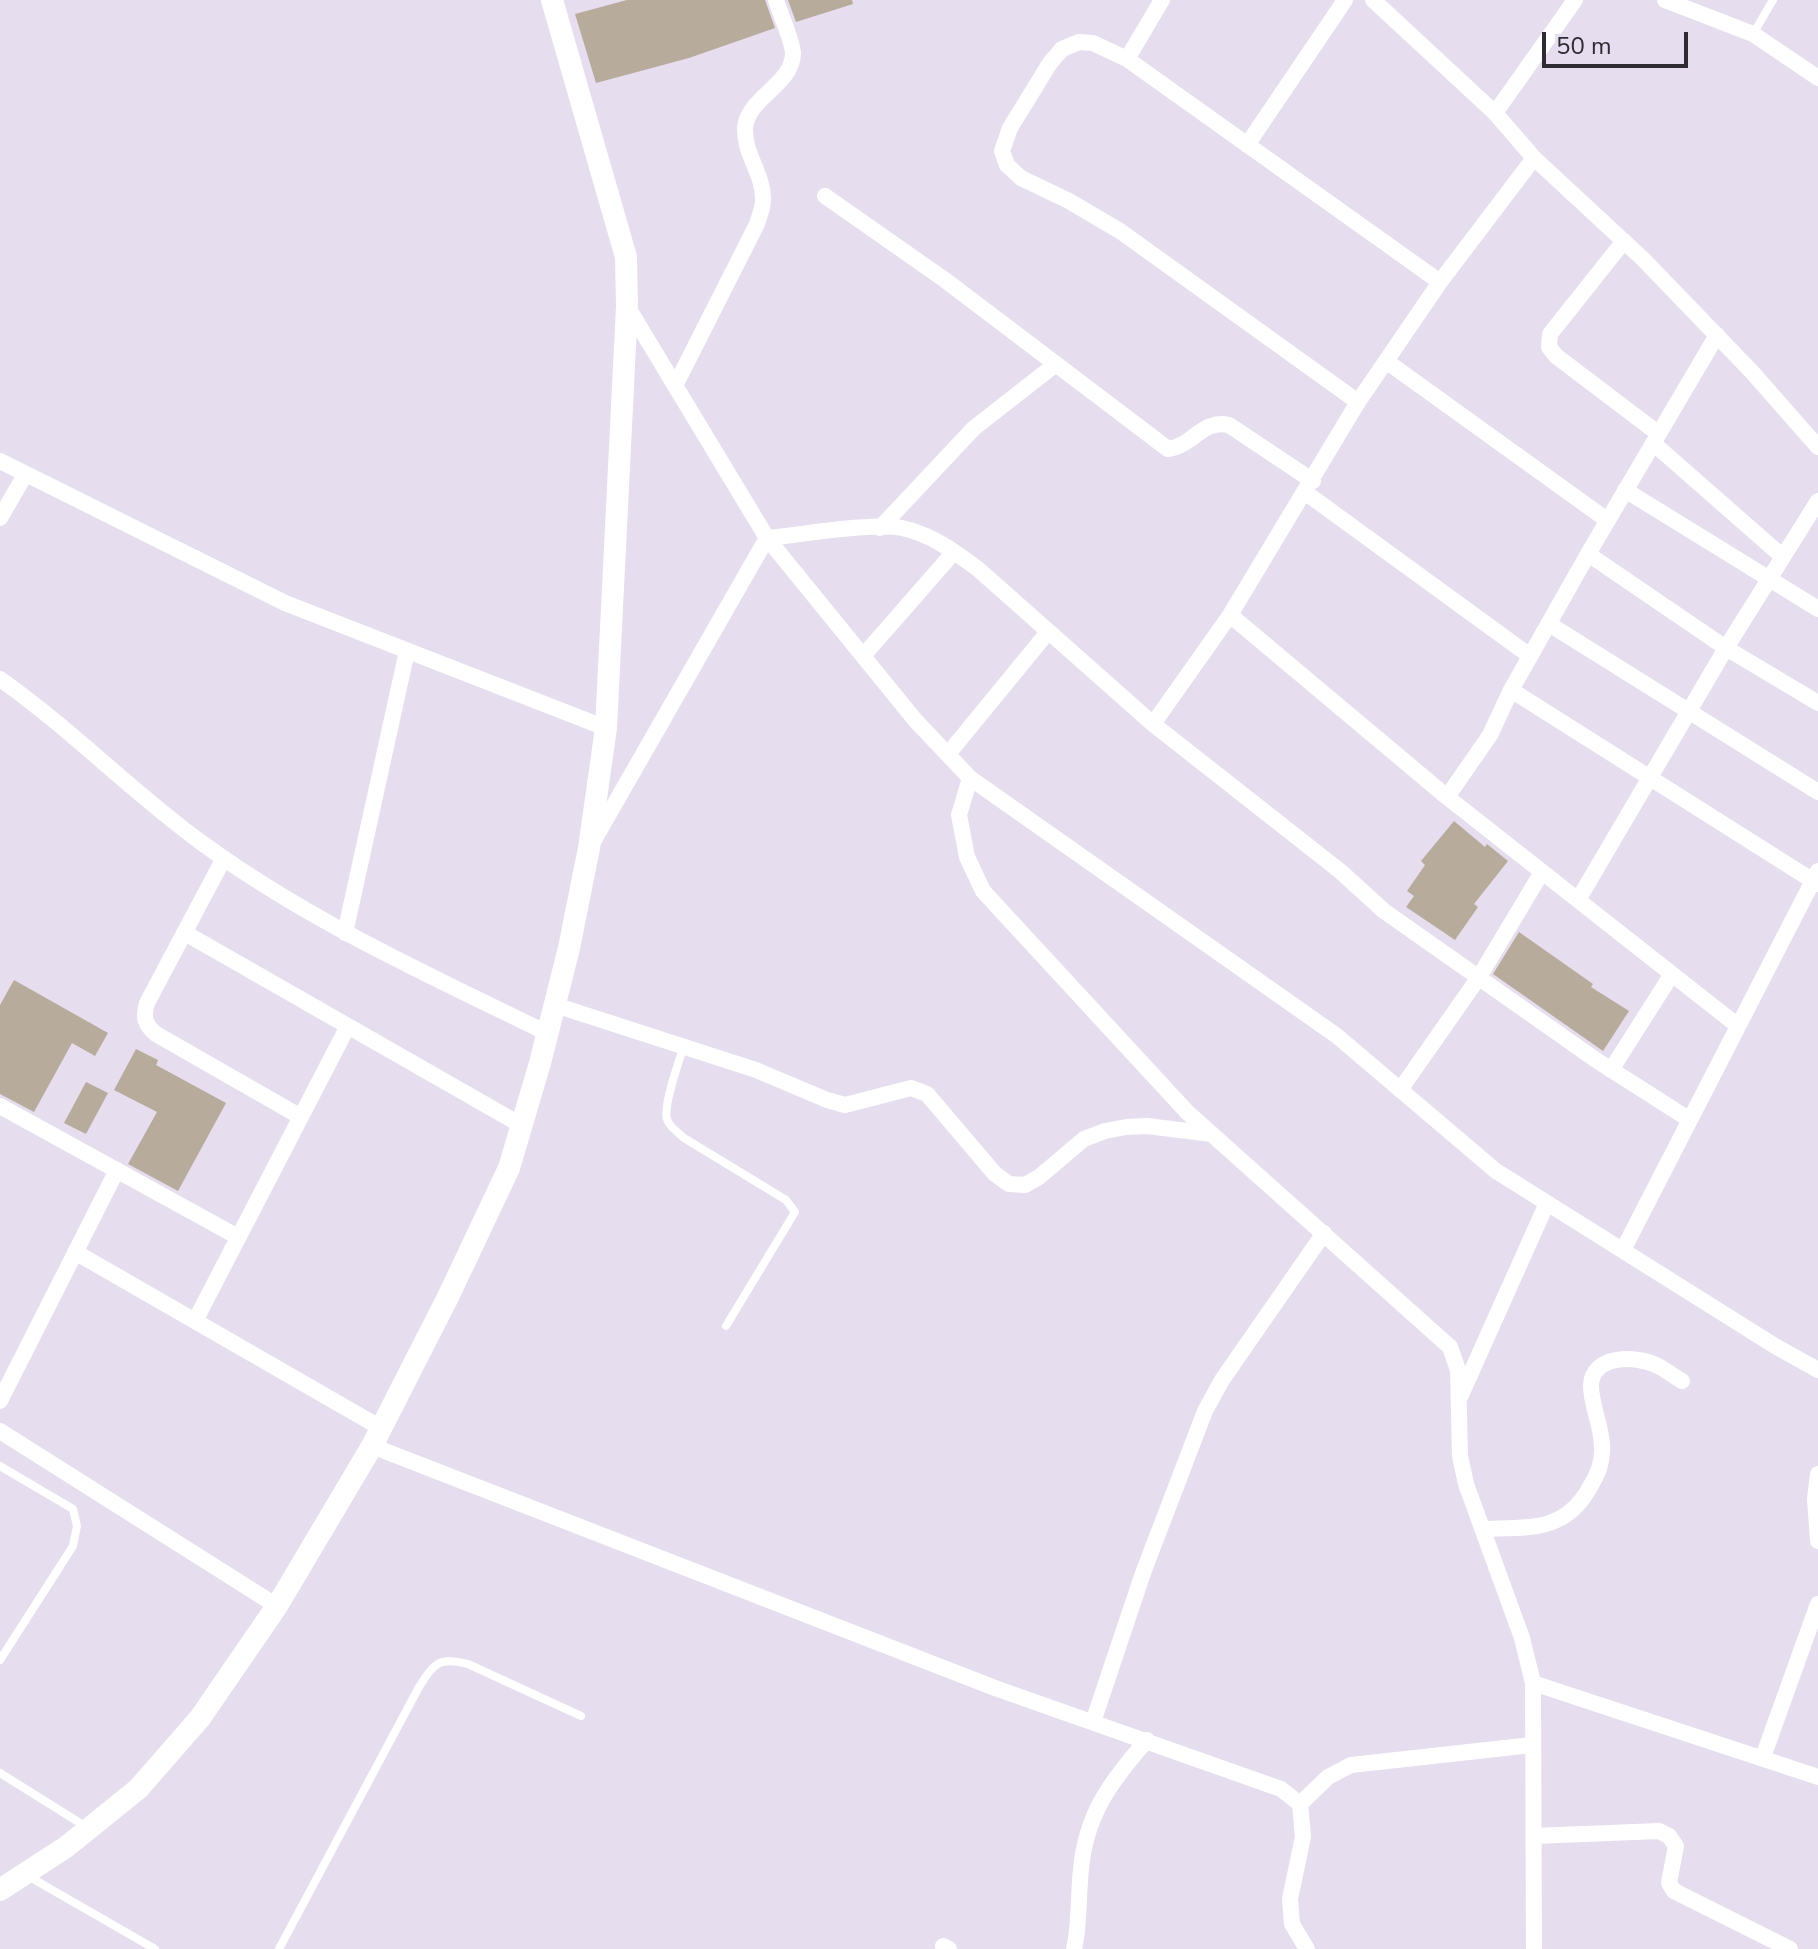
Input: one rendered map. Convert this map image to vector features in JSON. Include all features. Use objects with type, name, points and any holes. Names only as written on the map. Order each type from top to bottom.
[{"type":"street","points":[[0,1890],[66,1847],[138,1789],[200,1718],[277,1606],[376,1437],[448,1297],[509,1168],[569,948],[589,848],[606,728],[627,306],[626,257],[552,0]]},
{"type":"street","points":[[675,386],[757,224],[763,200],[744,127],[751,112],[785,75],[793,54],[776,0]]},
{"type":"street","points":[[1127,59],[1162,0]]},
{"type":"street","points":[[1247,145],[1345,0]]},
{"type":"street","points":[[1373,0],[1495,113],[1534,158],[1624,241],[1717,335],[1818,447]]},
{"type":"street","points":[[1495,113],[1575,0]]},
{"type":"street","points":[[1665,0],[1753,34],[1818,78]]},
{"type":"street","points":[[1358,402],[1120,231],[1021,178],[1007,165],[1002,151],[1010,128],[1050,63],[1062,49],[1079,42],[1093,43],[1127,59],[1440,282]]},
{"type":"street","points":[[1153,724],[1230,615],[1358,402],[1440,282],[1534,158]]},
{"type":"street","points":[[825,196],[945,280],[1168,449],[1191,441],[1216,422],[1229,425],[1530,656]]},
{"type":"street","points":[[1624,241],[1550,334],[1549,347],[1656,439],[1783,557]]},
{"type":"street","points":[[627,306],[767,538],[915,720],[970,778],[1337,1036],[1496,1171],[1818,1370]]},
{"type":"street","points":[[1447,797],[1479,753],[1607,520],[1717,335]]},
{"type":"street","points":[[1386,361],[1607,520]]},
{"type":"street","points":[[880,528],[974,428],[1056,364]]},
{"type":"street","points":[[0,461],[285,603],[606,728]]},
{"type":"street","points":[[0,518],[25,475]]},
{"type":"street","points":[[1625,490],[1818,609]]},
{"type":"street","points":[[1578,900],[1726,648],[1818,501]]},
{"type":"street","points":[[767,538],[899,527],[925,535],[954,552],[1153,724],[1340,871],[1384,911],[1611,1070],[1690,1120]]},
{"type":"street","points":[[589,848],[767,538]]},
{"type":"street","points":[[863,656],[954,552]]},
{"type":"street","points":[[1588,554],[1726,648],[1818,703]]},
{"type":"street","points":[[1230,615],[1447,797],[1738,1026]]},
{"type":"street","points":[[1549,624],[1818,792]]},
{"type":"street","points":[[948,754],[1048,632]]},
{"type":"street","points":[[345,933],[407,651]]},
{"type":"street","points":[[0,679],[52,717],[98,759],[224,858],[273,892],[345,933],[547,1033]]},
{"type":"street","points":[[1511,690],[1648,779],[1816,879],[1623,1250]]},
{"type":"street","points":[[970,778],[959,815],[967,857],[983,891],[1187,1112],[1450,1347],[1458,1370],[1460,1456],[1466,1484],[1522,1638],[1533,1683],[1534,1949]]},
{"type":"street","points":[[224,858],[147,1003],[144,1016],[147,1026],[301,1117]]},
{"type":"street","points":[[1400,1090],[1479,977],[1542,872]]},
{"type":"street","points":[[185,933],[521,1125]]},
{"type":"street","points":[[1611,1070],[1672,974]]},
{"type":"street","points":[[555,1005],[756,1070],[845,1105],[911,1088],[927,1094],[995,1174],[1009,1184],[1025,1185],[1084,1139],[1105,1131],[1147,1126],[1212,1134]]},
{"type":"street","points":[[195,1321],[348,1026]]},
{"type":"street","points":[[0,1106],[238,1237]]},
{"type":"street","points":[[0,1401],[117,1170]]},
{"type":"street","points":[[1459,1398],[1547,1203]]},
{"type":"street","points":[[1093,1722],[1143,1573],[1205,1411],[1222,1380],[1324,1233]]},
{"type":"street","points":[[75,1252],[195,1321],[376,1437],[720,1583],[995,1688],[1281,1789],[1300,1804],[1303,1837],[1290,1899],[1292,1924],[1302,1946]]},
{"type":"street","points":[[1482,1529],[1540,1527],[1557,1521],[1574,1510],[1589,1491],[1598,1473],[1603,1450],[1591,1385],[1594,1372],[1603,1364],[1622,1359],[1641,1360],[1657,1365],[1682,1381]]},
{"type":"street","points":[[0,1431],[277,1606]]},
{"type":"street","points":[[1818,1474],[1815,1499],[1818,1541]]},
{"type":"street","points":[[1763,1757],[1818,1604]]},
{"type":"street","points":[[1533,1683],[1818,1777]]},
{"type":"street","points":[[1074,1949],[1086,1833],[1095,1809],[1108,1789],[1147,1740]]},
{"type":"street","points":[[1300,1804],[1328,1777],[1351,1765],[1532,1745]]},
{"type":"street","points":[[1534,1836],[1659,1831],[1669,1836],[1676,1846],[1669,1883],[1674,1891],[1790,1949]]},
{"type":"lane","points":[[1753,34],[1773,0]]},
{"type":"lane","points":[[683,1048],[667,1106],[666,1118],[672,1128],[786,1200],[795,1212],[792,1222],[726,1326]]},
{"type":"lane","points":[[0,1466],[73,1509],[77,1526],[73,1546],[0,1660]]},
{"type":"lane","points":[[279,1949],[419,1687],[430,1669],[440,1661],[468,1664],[581,1716]]},
{"type":"lane","points":[[0,1773],[89,1829]]},
{"type":"lane","points":[[24,1874],[155,1949]]},
{"type":"building","points":[[627,0],[765,0],[775,28],[689,58],[596,83],[575,14]]},
{"type":"building","points":[[788,0],[852,0],[853,4],[796,22]]},
{"type":"building","points":[[1454,821],[1485,847],[1487,844],[1508,861],[1474,904],[1478,907],[1455,940],[1406,907],[1414,896],[1407,891],[1425,865],[1421,861]]},
{"type":"building","points":[[1519,932],[1593,984],[1591,987],[1629,1011],[1603,1051],[1493,974]]},
{"type":"building","points":[[14,980],[108,1033],[95,1056],[72,1043],[34,1112],[0,1094],[0,1005]]},
{"type":"building","points":[[136,1049],[158,1060],[156,1065],[226,1103],[178,1191],[128,1164],[157,1112],[114,1090]]},
{"type":"building","points":[[86,1082],[108,1093],[86,1134],[64,1123]]}]
